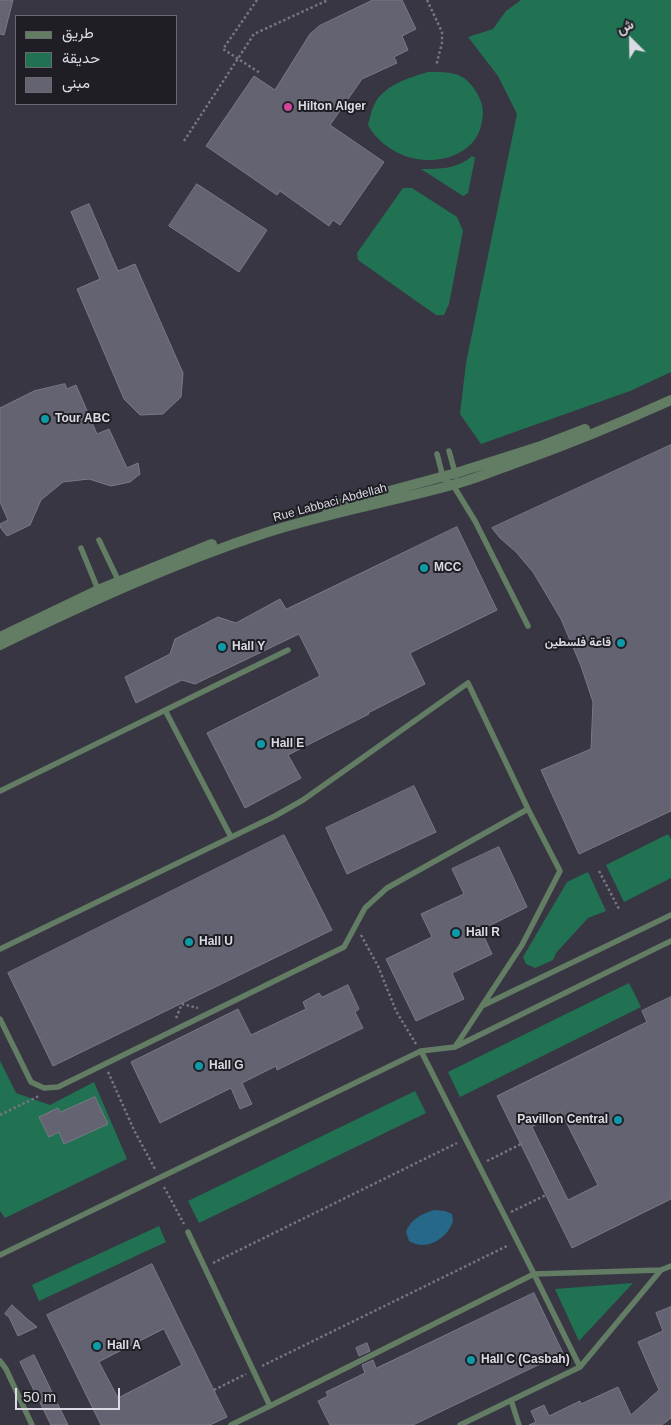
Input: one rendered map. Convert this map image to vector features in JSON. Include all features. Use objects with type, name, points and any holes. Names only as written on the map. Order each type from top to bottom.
[{"type":"street","name":"Rue Labbaci Abdellah","points":[[0,637],[199,549],[264,526],[443,477],[541,446],[671,393]]},
{"type":"street","name":"Rue Labbaci Abdellah","points":[[120,584],[267,532],[344,510],[453,485],[544,453],[671,400]]},
{"type":"street","name":"Rue Labbaci Abdellah","points":[[0,645],[100,593]]},
{"type":"lane","points":[[449,451],[456,473],[453,485]]},
{"type":"lane","points":[[437,454],[443,477],[453,485],[475,521],[528,626]]},
{"type":"lane","points":[[99,540],[120,584]]},
{"type":"lane","points":[[81,548],[100,593]]},
{"type":"lane","points":[[0,791],[288,650]]},
{"type":"lane","points":[[0,949],[275,816],[303,800],[468,684],[560,871],[522,945],[455,1047]]},
{"type":"lane","points":[[165,710],[230,838]]},
{"type":"lane","points":[[0,1018],[31,1082],[44,1088],[58,1087],[344,947],[365,908],[387,888],[528,809]]},
{"type":"lane","points":[[482,1006],[671,915]]},
{"type":"lane","points":[[0,1255],[421,1051],[455,1047],[671,941]]},
{"type":"lane","points":[[421,1051],[580,1367]]},
{"type":"lane","points":[[188,1232],[270,1406]]},
{"type":"lane","points":[[231,1425],[534,1274],[661,1270],[671,1266]]},
{"type":"lane","points":[[460,1425],[580,1367],[661,1270]]},
{"type":"lane","points":[[0,1362],[6,1369],[32,1425]]},
{"type":"lane","points":[[511,1400],[519,1425]]},
{"type":"path","points":[[257,0],[223,50],[260,73]]},
{"type":"path","points":[[184,141],[254,34],[328,0]]},
{"type":"path","points":[[427,0],[442,32],[442,43],[436,66]]},
{"type":"path","points":[[599,872],[619,909]]},
{"type":"path","points":[[355,926],[378,966],[396,1011],[421,1051]]},
{"type":"path","points":[[105,1064],[134,1130],[188,1232]]},
{"type":"path","points":[[0,1115],[58,1087]]},
{"type":"path","points":[[204,1267],[465,1139]]},
{"type":"path","points":[[478,1165],[521,1144]]},
{"type":"path","points":[[504,1215],[546,1195]]},
{"type":"path","points":[[214,1390],[517,1242]]},
{"type":"green space","points":[[521,0],[671,0],[671,372],[630,391],[481,444],[460,414],[466,363],[517,114],[498,76],[468,37],[493,29],[506,11]]},
{"type":"green space","points":[[428,72],[458,75],[471,84],[481,102],[483,113],[477,137],[470,146],[450,157],[427,160],[405,156],[394,151],[379,140],[368,125],[374,105],[384,92],[397,83]]},
{"type":"green space","points":[[472,156],[475,158],[468,193],[463,196],[421,169],[454,166],[461,164]]},
{"type":"green space","points":[[403,188],[412,188],[457,217],[463,231],[449,304],[444,315],[436,315],[358,260],[357,253]]},
{"type":"green space","points":[[668,834],[671,839],[671,878],[624,902],[606,865]]},
{"type":"green space","points":[[588,872],[606,911],[588,918],[556,953],[553,960],[535,968],[526,964],[523,957],[567,882]]},
{"type":"green space","points":[[629,983],[641,1007],[460,1097],[448,1072]]},
{"type":"green space","points":[[0,1061],[16,1093],[50,1105],[94,1082],[127,1159],[5,1218],[0,1211]]},
{"type":"green space","points":[[415,1091],[426,1113],[199,1223],[188,1201]]},
{"type":"green space","points":[[159,1226],[166,1242],[39,1301],[32,1285]]},
{"type":"green space","points":[[633,1283],[579,1341],[555,1289]]},
{"type":"water","points":[[434,1210],[452,1214],[453,1221],[446,1233],[436,1242],[429,1244],[422,1245],[409,1241],[406,1232],[413,1220]]},
{"type":"building","points":[[0,0],[13,0],[4,35],[0,34]]},
{"type":"building","name":"Hilton Alger","points":[[373,0],[402,0],[416,29],[402,36],[408,50],[394,57],[397,63],[362,79],[330,125],[384,162],[340,225],[333,220],[329,226],[280,191],[277,195],[206,146],[254,76],[275,90],[310,34],[319,26]]},
{"type":"building","points":[[197,184],[267,230],[239,272],[169,226]]},
{"type":"building","points":[[89,204],[118,271],[135,264],[183,373],[181,397],[163,414],[140,415],[124,399],[77,289],[100,279],[71,212]]},
{"type":"building","points":[[65,384],[67,389],[76,385],[97,434],[109,429],[127,468],[138,463],[140,474],[130,482],[111,486],[89,479],[63,482],[41,500],[30,525],[7,536],[0,527],[0,524],[8,520],[0,502],[0,408],[34,391]]},
{"type":"building","name":"قاعة فلسطين","points":[[671,445],[671,811],[579,854],[541,770],[591,749],[593,702],[581,666],[561,619],[533,572],[492,528]]},
{"type":"building","points":[[457,527],[497,610],[410,653],[425,684],[288,755],[301,778],[245,808],[207,733],[320,676],[299,634],[195,684],[182,680],[136,703],[125,677],[170,654],[175,639],[218,617],[236,623],[280,599],[286,609]]},
{"type":"building","points":[[414,786],[436,832],[347,874],[326,828]]},
{"type":"building","name":"Hall U","points":[[284,835],[332,930],[53,1066],[8,973]]},
{"type":"building","name":"Hall R","points":[[499,847],[527,907],[481,930],[492,954],[452,973],[464,999],[416,1021],[386,959],[432,937],[421,914],[464,894],[452,869]]},
{"type":"building","name":"Hall G","points":[[348,985],[359,1009],[355,1012],[363,1028],[277,1070],[276,1066],[242,1083],[252,1104],[240,1109],[231,1088],[160,1123],[131,1062],[238,1009],[251,1035],[306,1009],[303,1002],[319,993],[322,997]]},
{"type":"building","name":"Pavillon Central","points":[[671,997],[671,1199],[572,1248],[497,1096],[647,1022],[642,1011]],"holes":[[[561,1112],[598,1185],[568,1200],[532,1127]]]},
{"type":"building","points":[[95,1097],[108,1124],[64,1144],[59,1132],[49,1137],[39,1117],[58,1108],[60,1112]]},
{"type":"building","name":"Hall A","points":[[152,1264],[227,1417],[210,1425],[101,1425],[47,1315]],"holes":[[[164,1329],[182,1365],[118,1398],[99,1362]]]},
{"type":"building","name":"Hall C (Casbah)","points":[[534,1293],[563,1353],[413,1425],[330,1425],[318,1401],[328,1396],[326,1392],[365,1373],[362,1365],[373,1360],[376,1368]]},
{"type":"building","points":[[12,1305],[37,1327],[18,1336],[9,1317],[5,1314]]},
{"type":"building","points":[[671,1307],[671,1418],[662,1425],[529,1425],[536,1422],[531,1411],[544,1405],[549,1416],[580,1401],[581,1404],[618,1387],[631,1415],[659,1390],[638,1342],[663,1331],[656,1313]]},
{"type":"building","points":[[367,1343],[370,1351],[359,1356],[356,1348]]},
{"type":"building","points":[[34,1355],[68,1425],[51,1425],[20,1362]]},
{"type":"place","name":"Hilton Alger","points":[[288,107]]},
{"type":"place","name":"Tour ABC","points":[[45,419]]},
{"type":"place","name":"MCC","points":[[424,568]]},
{"type":"place","name":"قاعة فلسطين","points":[[621,643]]},
{"type":"place","name":"Hall Y","points":[[222,647]]},
{"type":"place","name":"Hall E","points":[[261,744]]},
{"type":"place","name":"Hall R","points":[[456,933]]},
{"type":"place","name":"Hall U","points":[[189,942]]},
{"type":"place","name":"Hall G","points":[[199,1066]]},
{"type":"place","name":"Pavillon Central","points":[[618,1120]]},
{"type":"place","name":"Hall A","points":[[97,1346]]},
{"type":"place","name":"Hall C (Casbah)","points":[[471,1360]]}]
